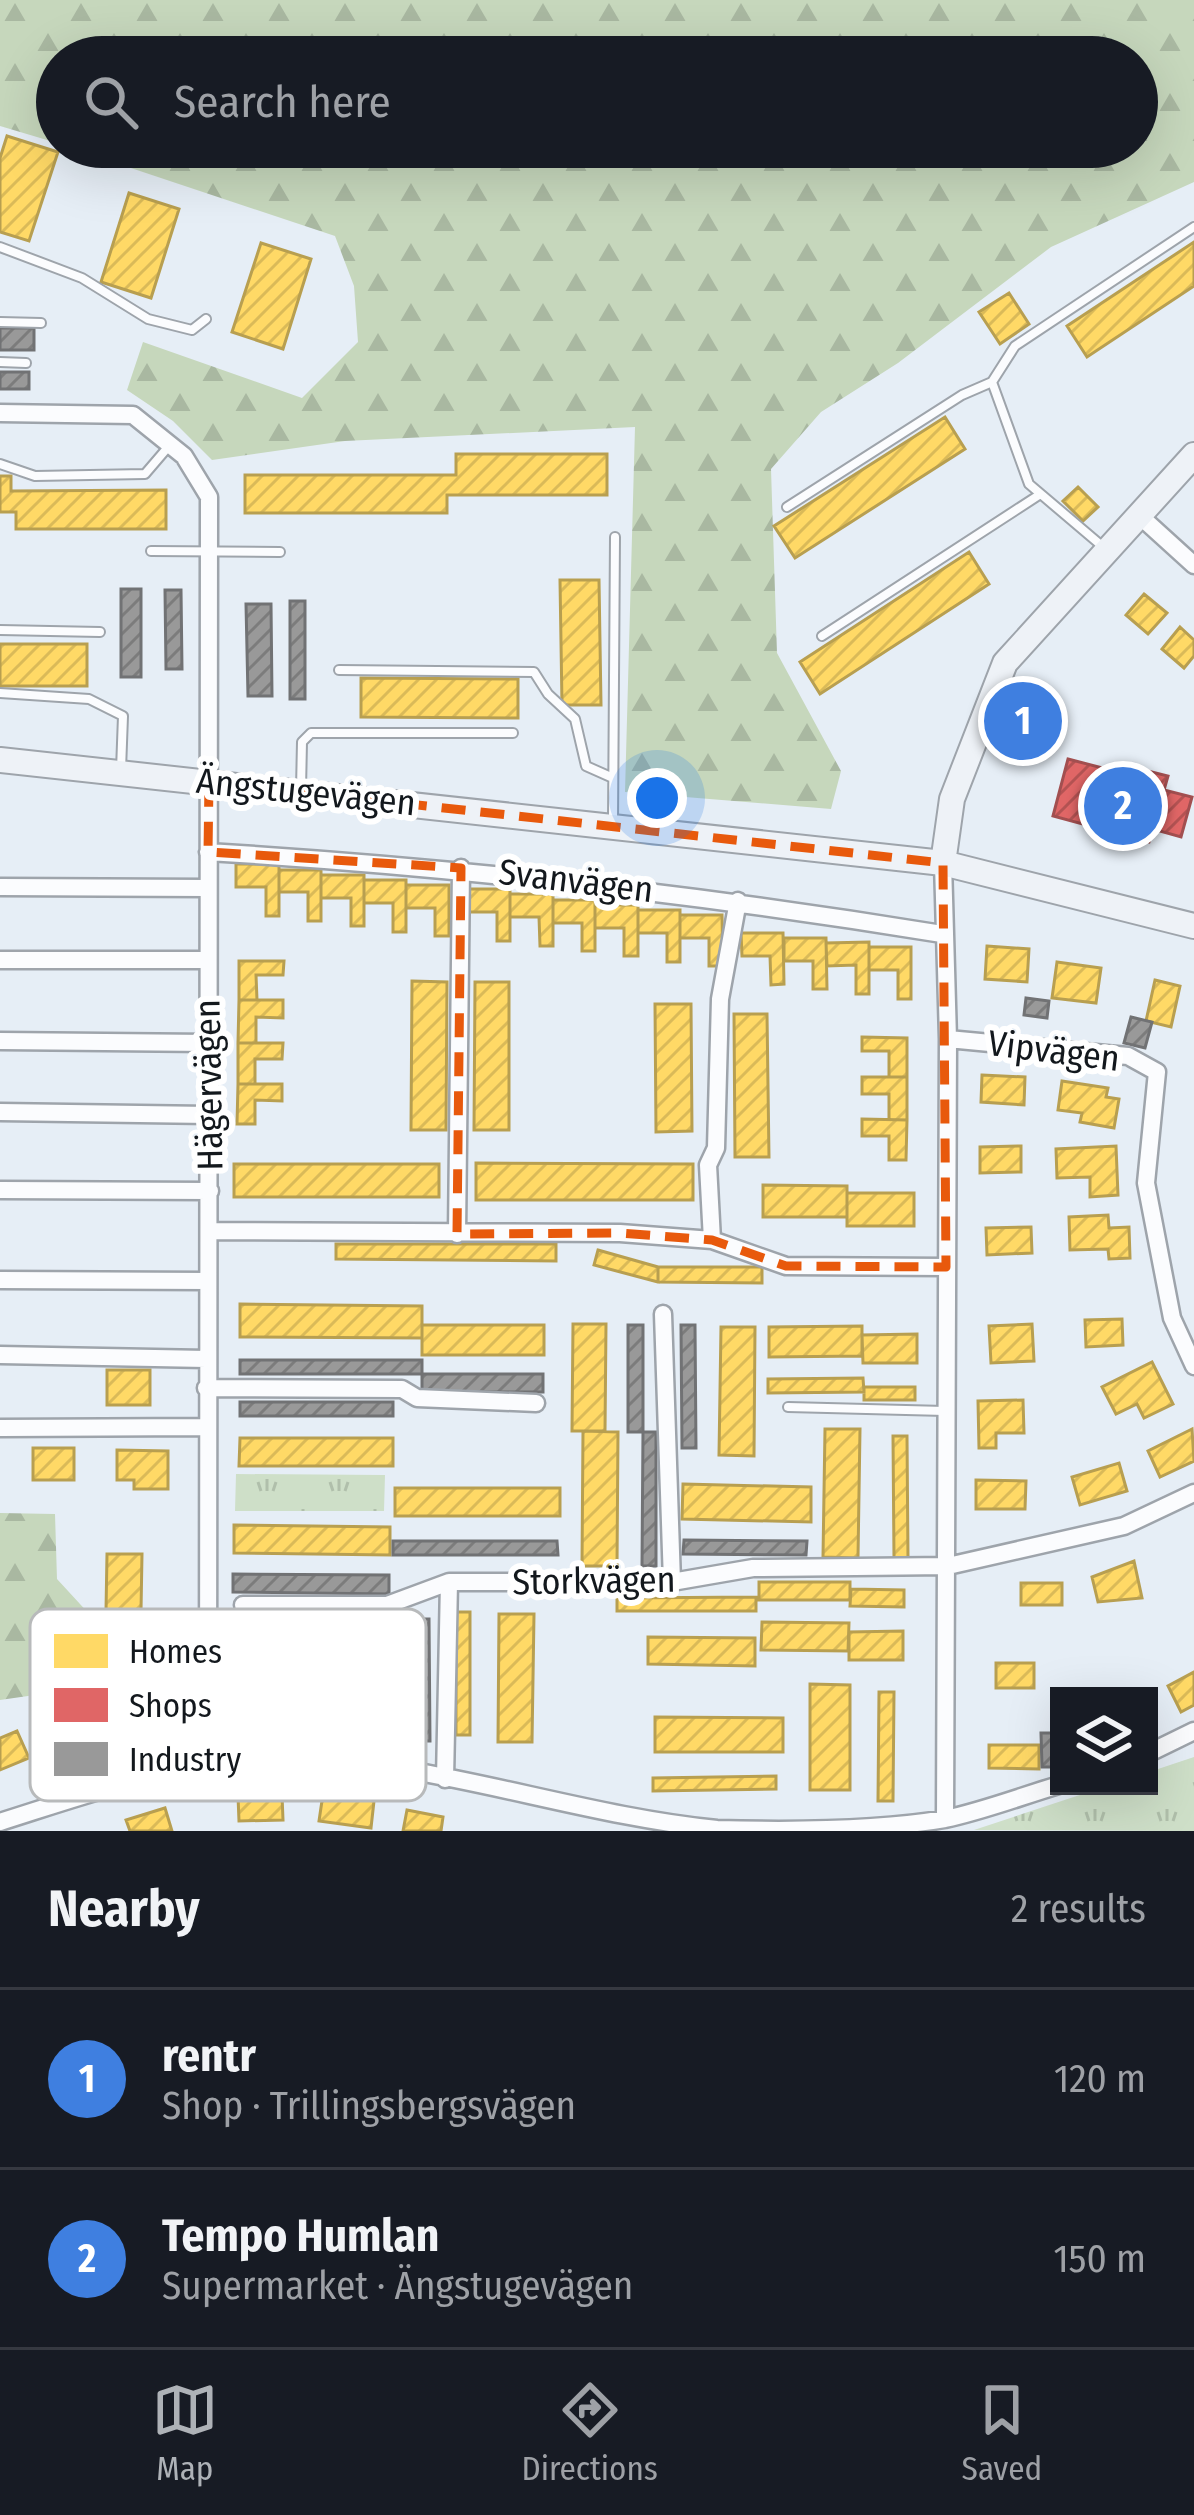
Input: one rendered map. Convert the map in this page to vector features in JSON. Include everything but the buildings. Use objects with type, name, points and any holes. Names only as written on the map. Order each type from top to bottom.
[{"type":"street","points":[[0,413],[133,415],[170,445]]},
{"type":"street","name":"Hägervägen","points":[[170,445],[184,456],[208,497],[207,1609]]},
{"type":"street","points":[[945,1819],[948,1039],[942,934],[943,863],[952,799],[1005,663],[1194,455]]},
{"type":"street","points":[[1140,516],[1194,565]]},
{"type":"street","name":"Ängstugevägen","points":[[0,760],[613,823],[943,863],[1194,926]]},
{"type":"street","name":"Svanvägen","points":[[208,852],[461,868],[739,901],[942,934]]},
{"type":"street","points":[[458,1234],[461,868]]},
{"type":"street","points":[[0,887],[207,888]]},
{"type":"street","points":[[712,1240],[708,1165],[716,1148],[720,999],[739,901]]},
{"type":"street","points":[[0,960],[208,960]]},
{"type":"street","name":"Vipvägen","points":[[948,1039],[1128,1055],[1157,1072],[1146,1184],[1172,1318],[1194,1366]]},
{"type":"street","points":[[0,1041],[208,1043]]},
{"type":"street","points":[[0,1112],[209,1115]]},
{"type":"street","points":[[0,1190],[210,1191]]},
{"type":"street","points":[[210,1232],[712,1240],[786,1266],[946,1267]]},
{"type":"street","points":[[0,1280],[208,1281]]},
{"type":"street","points":[[663,1314],[672,1582]]},
{"type":"street","points":[[0,1355],[206,1359]]},
{"type":"street","points":[[206,1388],[402,1389],[417,1398],[536,1403]]},
{"type":"street","points":[[0,1428],[206,1427]]},
{"type":"street","name":"Storkvägen","points":[[244,1605],[387,1605],[449,1582],[672,1582],[753,1568],[948,1566],[1124,1526],[1194,1492]]},
{"type":"street","points":[[445,1779],[449,1582]]},
{"type":"street","points":[[1158,1749],[1194,1731]]},
{"type":"street","points":[[426,1775],[719,1829],[820,1829],[945,1819],[1050,1789]]},
{"type":"street","points":[[0,1822],[67,1801]]},
{"type":"lane","points":[[787,507],[962,394],[992,382],[1015,346],[1194,227]]},
{"type":"lane","points":[[0,248],[82,278],[148,319],[192,330],[206,319]]},
{"type":"lane","points":[[0,322],[41,323]]},
{"type":"lane","points":[[0,362],[26,363]]},
{"type":"lane","points":[[992,382],[1029,484],[1108,550]]},
{"type":"lane","points":[[0,464],[35,476],[124,477],[145,474],[170,445]]},
{"type":"lane","points":[[822,636],[1039,495]]},
{"type":"lane","points":[[613,823],[615,537]]},
{"type":"lane","points":[[151,551],[280,552]]},
{"type":"lane","points":[[0,630],[100,632]]},
{"type":"lane","points":[[339,670],[534,671],[548,694],[575,719],[586,766],[613,778]]},
{"type":"lane","points":[[0,693],[89,699],[123,716],[122,772]]},
{"type":"lane","points":[[301,791],[302,742],[311,733],[513,733]]},
{"type":"lane","points":[[788,1407],[946,1411]]},
{"type":"highlighted area","points":[[209,782],[943,863],[946,1267],[786,1266],[712,1240],[620,1233],[457,1234],[461,868],[208,852]]},
{"type":"green space","points":[[0,0],[1194,0],[1194,182],[1051,247],[898,363],[821,412],[771,469],[777,653],[841,771],[831,809],[625,792],[635,427],[345,441],[212,460],[173,421],[127,390],[143,342],[302,398],[358,342],[354,286],[335,236],[131,168],[1158,168],[1158,36],[36,36],[36,137],[0,126]]},
{"type":"green space","points":[[236,1474],[385,1475],[384,1511],[235,1511]]},
{"type":"green space","points":[[0,1513],[55,1514],[57,1579],[85,1609],[30,1609],[30,1696],[0,1700]]},
{"type":"green space","points":[[1194,1757],[1194,1831],[974,1830],[1080,1795],[1158,1795],[1158,1769]]},
{"type":"place","name":"rentr","points":[[1023,721]]},
{"type":"place","name":"Tempo Humlan","points":[[1123,806]]}]
